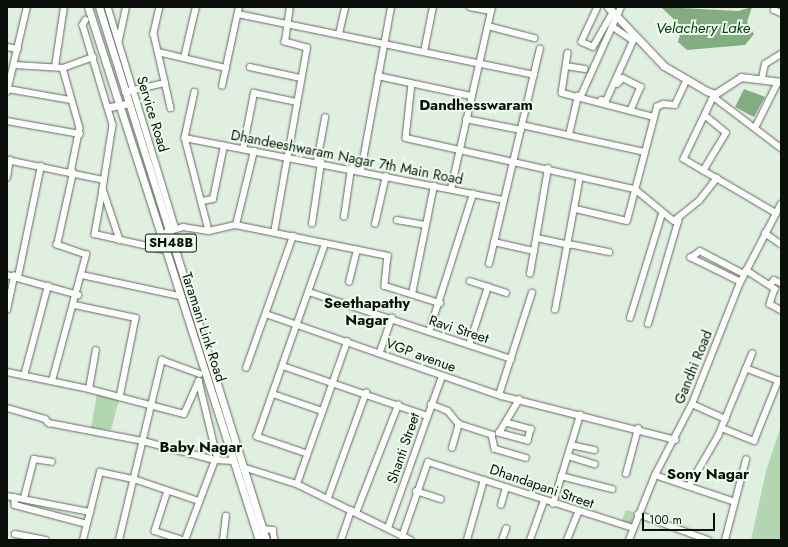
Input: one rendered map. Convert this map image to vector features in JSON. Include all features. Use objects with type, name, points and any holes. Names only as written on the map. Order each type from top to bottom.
[{"type":"main road","name":"Taramani Link Road","points":[[88,7],[180,296],[202,373],[209,385],[259,540]]},
{"type":"main road","points":[[94,7],[115,66],[114,85]]},
{"type":"main road","name":"Taramani Link Road","points":[[99,7],[115,66],[129,103],[167,232],[266,540]]},
{"type":"main road","points":[[612,12],[664,66],[686,81],[715,96],[741,77],[762,78],[779,82]]},
{"type":"main road","points":[[110,108],[129,103]]},
{"type":"main road","points":[[209,385],[216,382]]},
{"type":"street","points":[[27,7],[15,64],[7,90],[71,100]]},
{"type":"street","points":[[54,67],[64,7]]},
{"type":"street","name":"Service Road","points":[[108,7],[176,229]]},
{"type":"street","points":[[119,42],[126,7]]},
{"type":"street","points":[[160,7],[154,33],[171,108]]},
{"type":"street","points":[[184,58],[196,7]]},
{"type":"street","points":[[222,86],[239,7]]},
{"type":"street","points":[[274,232],[285,156],[307,48],[285,42],[290,7]]},
{"type":"street","points":[[339,34],[345,7]]},
{"type":"street","points":[[361,171],[391,7]]},
{"type":"street","points":[[424,52],[433,7]]},
{"type":"street","points":[[451,189],[492,9],[470,7]]},
{"type":"street","points":[[598,7],[582,42],[593,47],[612,12],[620,7]]},
{"type":"street","points":[[774,10],[781,13]]},
{"type":"street","points":[[570,135],[580,95],[612,27],[612,12]]},
{"type":"street","points":[[238,14],[534,75]]},
{"type":"street","points":[[86,20],[84,25],[110,108],[112,133],[94,233],[165,250]]},
{"type":"street","points":[[488,26],[534,38]]},
{"type":"street","points":[[568,53],[562,93],[580,95],[606,102],[633,39],[612,27]]},
{"type":"street","points":[[7,47],[18,49]]},
{"type":"street","points":[[489,264],[540,49]]},
{"type":"street","points":[[158,52],[226,68]]},
{"type":"street","points":[[762,78],[765,64],[781,54]]},
{"type":"street","points":[[15,64],[62,68],[93,57]]},
{"type":"street","points":[[115,66],[124,61]]},
{"type":"street","points":[[566,66],[585,69]]},
{"type":"street","points":[[250,67],[301,78]]},
{"type":"street","points":[[52,382],[78,295],[86,254],[57,245],[80,134],[62,68]]},
{"type":"street","points":[[378,76],[471,96]]},
{"type":"street","points":[[607,104],[622,78],[641,87],[631,111]]},
{"type":"street","points":[[576,209],[627,221],[657,107],[663,104],[675,105],[686,81]]},
{"type":"street","points":[[756,126],[779,82]]},
{"type":"street","points":[[125,92],[166,83]]},
{"type":"street","points":[[412,84],[404,137],[635,189],[662,214],[676,220]]},
{"type":"street","points":[[195,92],[185,138],[209,231]]},
{"type":"street","points":[[243,149],[254,93],[297,102]]},
{"type":"street","points":[[580,95],[654,117]]},
{"type":"street","points":[[776,213],[717,178],[703,172],[683,157],[706,117],[715,96],[756,126],[781,148]]},
{"type":"street","points":[[703,172],[726,134],[706,117]]},
{"type":"street","points":[[312,224],[325,118]]},
{"type":"street","points":[[466,119],[570,135],[645,152]]},
{"type":"street","points":[[7,121],[80,134]]},
{"type":"street","name":"Dhandeeshwaram Nagar 7th Main Road","points":[[185,138],[352,169],[504,200]]},
{"type":"street","points":[[202,201],[213,199],[224,146]]},
{"type":"street","points":[[236,225],[254,151]]},
{"type":"street","points":[[7,178],[9,160],[104,180]]},
{"type":"street","points":[[7,310],[41,166]]},
{"type":"street","points":[[344,217],[352,169]]},
{"type":"street","points":[[530,274],[548,169]]},
{"type":"street","points":[[375,224],[386,176]]},
{"type":"street","points":[[554,310],[561,286],[576,209],[580,177]]},
{"type":"street","points":[[648,324],[676,220],[717,178]]},
{"type":"street","points":[[412,294],[434,186]]},
{"type":"street","points":[[103,189],[120,240]]},
{"type":"street","points":[[429,332],[440,303],[472,194]]},
{"type":"street","name":"Gandhi Road","points":[[629,540],[638,514],[655,475],[676,440],[692,404],[740,282],[781,204]]},
{"type":"street","points":[[630,318],[662,214]]},
{"type":"street","points":[[397,220],[426,225]]},
{"type":"street","points":[[167,232],[176,229],[209,231],[236,225],[373,253],[390,258],[385,286],[440,303]]},
{"type":"street","points":[[765,233],[781,244]]},
{"type":"street","points":[[246,368],[293,236]]},
{"type":"street","points":[[537,238],[609,252]]},
{"type":"street","points":[[494,242],[534,251]]},
{"type":"street","points":[[307,454],[257,437],[298,326],[325,244]]},
{"type":"street","points":[[349,282],[357,250]]},
{"type":"street","points":[[740,282],[691,258],[700,250],[768,285],[776,290],[770,304],[781,310]]},
{"type":"street","points":[[7,274],[78,295]]},
{"type":"street","points":[[82,275],[180,296]]},
{"type":"street","points":[[768,285],[774,280],[781,283]]},
{"type":"street","points":[[470,281],[506,293]]},
{"type":"street","points":[[24,376],[48,286]]},
{"type":"street","points":[[469,345],[488,287]]},
{"type":"street","name":"Ravi Street","points":[[309,292],[511,358]]},
{"type":"street","points":[[499,395],[532,293]]},
{"type":"street","points":[[75,305],[136,318],[120,397]]},
{"type":"street","name":"VGP avenue","points":[[266,314],[298,326],[380,352],[442,376],[499,395],[638,429],[676,440]]},
{"type":"street","points":[[380,352],[392,318]]},
{"type":"street","points":[[297,484],[347,342]]},
{"type":"street","points":[[89,389],[96,351]]},
{"type":"street","points":[[689,486],[722,428],[752,354]]},
{"type":"street","points":[[7,372],[89,389],[151,406],[186,414],[202,373],[162,360],[151,406],[142,441],[119,540]]},
{"type":"street","points":[[283,366],[366,393],[427,416]]},
{"type":"street","points":[[722,428],[754,441],[778,381],[746,369]]},
{"type":"street","name":"Shanti Street","points":[[395,534],[427,416],[442,376]]},
{"type":"street","points":[[185,540],[199,501],[217,460],[199,381]]},
{"type":"street","points":[[328,498],[366,393]]},
{"type":"street","points":[[273,394],[322,411]]},
{"type":"street","points":[[508,423],[519,400]]},
{"type":"street","points":[[431,404],[448,411],[459,424],[492,435],[495,449],[526,458]]},
{"type":"street","points":[[692,404],[726,419]]},
{"type":"street","points":[[341,540],[398,406]]},
{"type":"street","points":[[7,408],[44,419],[48,424],[142,441],[217,460],[234,461]]},
{"type":"street","points":[[553,504],[580,415]]},
{"type":"street","points":[[503,423],[508,423],[531,428],[528,440],[499,434],[503,423]]},
{"type":"street","points":[[452,448],[459,424]]},
{"type":"street","points":[[626,474],[638,429]]},
{"type":"street","points":[[571,445],[594,450]]},
{"type":"street","points":[[568,456],[595,464]]},
{"type":"street","points":[[24,498],[34,459],[52,462]]},
{"type":"street","points":[[725,540],[746,460]]},
{"type":"street","name":"Dhandapani Street","points":[[416,491],[426,463],[443,466],[578,513],[633,528]]},
{"type":"street","points":[[243,467],[297,484],[328,498],[395,534],[411,540]]},
{"type":"street","points":[[83,540],[100,472],[134,479],[199,501]]},
{"type":"street","points":[[655,475],[735,502]]},
{"type":"street","points":[[561,476],[612,489]]},
{"type":"street","points":[[467,540],[484,480]]},
{"type":"street","points":[[501,505],[506,488]]},
{"type":"street","points":[[168,491],[155,531],[172,539],[182,540]]},
{"type":"street","points":[[395,534],[416,491],[441,499]]},
{"type":"street","points":[[7,496],[24,498],[90,512]]},
{"type":"street","points":[[14,497],[15,505],[87,524]]},
{"type":"street","points":[[530,540],[544,501]]},
{"type":"street","points":[[567,540],[578,513]]},
{"type":"street","points":[[638,514],[708,540]]},
{"type":"street","points":[[223,540],[226,516]]},
{"type":"street","points":[[502,540],[506,529]]},
{"type":"street","points":[[262,530],[272,530],[276,540]]},
{"type":"street","points":[[15,534],[45,540]]},
{"type":"shaded area","points":[[97,394],[119,400],[111,430],[91,428]]},
{"type":"shaded area","points":[[781,426],[781,540],[751,540],[766,471]]},
{"type":"shaded area","points":[[626,510],[634,512],[631,526],[621,523]]},
{"type":"water","name":"Velachery Lake","points":[[661,7],[738,11],[752,7],[747,22],[754,34],[745,45],[687,50],[678,42],[682,27]]},
{"type":"water","points":[[744,89],[765,97],[754,117],[735,107]]},
{"type":"district","name":"Dandhesswaram","points":[[476,106]]},
{"type":"district","name":"Seethapathy Nagar","points":[[367,312]]},
{"type":"district","name":"Baby Nagar","points":[[201,448]]},
{"type":"district","name":"Sony Nagar","points":[[708,475]]}]
